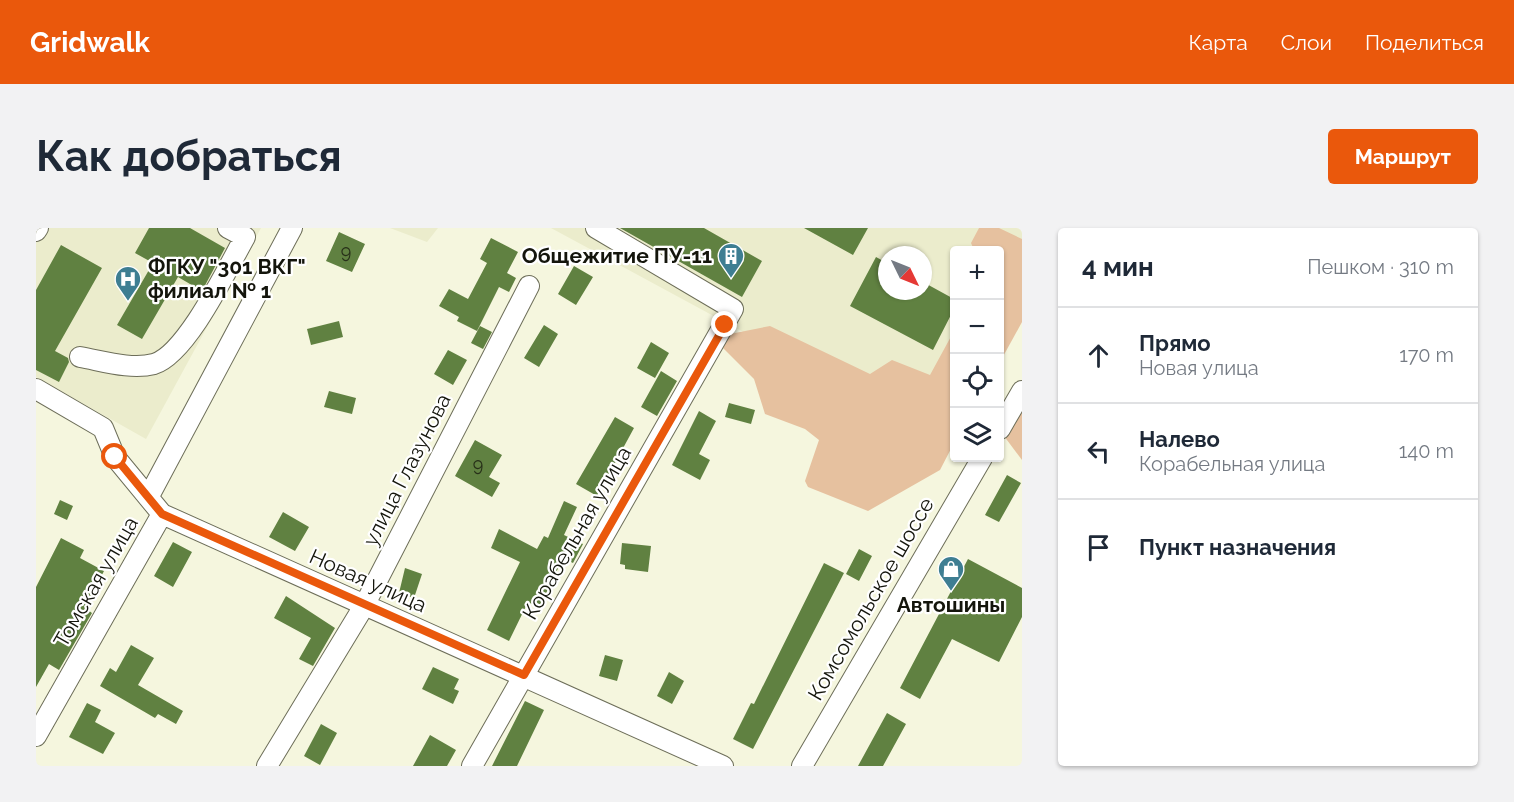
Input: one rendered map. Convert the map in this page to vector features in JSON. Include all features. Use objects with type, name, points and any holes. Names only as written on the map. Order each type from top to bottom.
[{"type":"street","name":"Томская улица","points":[[148,496],[292,228]]},
{"type":"street","name":"Корабельная улица","points":[[472,766],[733,309],[596,228]]},
{"type":"street","points":[[80,357],[123,365],[142,365],[156,363],[166,356],[191,332],[241,231]]},
{"type":"street","name":"улица Глазунова","points":[[267,766],[364,606],[529,286]]},
{"type":"street","name":"Новая улица","points":[[36,389],[103,428],[115,457],[162,514],[723,766]]},
{"type":"street","points":[[1004,421],[1022,391]]},
{"type":"street","name":"Комсомольское шоссе","points":[[802,766],[980,462]]},
{"type":"street","name":"Томская улица","points":[[36,736],[162,514]]},
{"type":"shaded area","name":"ФГКУ \"301 ВКГ\" филиал № 1","points":[[36,228],[261,228],[146,439],[36,377]]},
{"type":"shaded area","points":[[390,228],[438,228],[427,242]]},
{"type":"shaded area","points":[[551,228],[1022,228],[1022,264],[1004,253],[1004,246],[950,246],[950,399],[932,434]]},
{"type":"shaded area","points":[[979,228],[999,228],[1022,239],[1022,322],[1004,355],[1004,246],[972,246],[971,243]]},
{"type":"shaded area","points":[[770,326],[870,374],[892,360],[930,375],[950,338],[950,451],[940,470],[868,511],[808,487],[805,481],[819,440],[805,429],[765,414],[754,379],[723,348],[730,334]]},
{"type":"shaded area","points":[[1022,409],[1022,460],[1004,436]]},
{"type":"building","points":[[149,228],[190,228],[225,248],[202,291],[178,277],[142,339],[117,325],[153,263],[135,253]]},
{"type":"building","name":"Общежитие ПУ-11","points":[[620,228],[704,228],[762,261],[742,297]]},
{"type":"building","points":[[804,228],[868,228],[853,255]]},
{"type":"building","points":[[339,232],[365,244],[352,272],[326,261]]},
{"type":"building","points":[[491,238],[518,252],[507,273],[516,278],[509,292],[499,287],[477,331],[457,321],[459,317],[439,306],[449,289],[468,299],[487,263],[480,259]]},
{"type":"building","points":[[61,245],[102,268],[55,351],[68,358],[69,362],[59,382],[36,370],[36,290]]},
{"type":"building","points":[[876,257],[878,258],[878,300],[932,300],[932,287],[950,297],[950,317],[933,350],[850,306]]},
{"type":"building","points":[[574,266],[593,277],[576,305],[558,294]]},
{"type":"building","points":[[339,321],[343,337],[311,345],[307,329]]},
{"type":"building","points":[[544,325],[558,334],[539,367],[524,358]]},
{"type":"building","points":[[480,326],[492,332],[483,349],[471,343]]},
{"type":"building","points":[[651,342],[669,353],[655,378],[637,368]]},
{"type":"building","points":[[448,350],[467,360],[453,385],[434,374]]},
{"type":"building","points":[[661,371],[677,381],[657,416],[641,407]]},
{"type":"building","points":[[329,391],[356,398],[352,414],[324,407]]},
{"type":"building","points":[[729,403],[755,410],[751,424],[725,417]]},
{"type":"building","points":[[699,411],[716,421],[699,454],[710,460],[700,480],[672,465]]},
{"type":"building","points":[[615,417],[634,428],[597,496],[576,484]]},
{"type":"building","points":[[475,440],[502,455],[489,477],[500,483],[492,497],[455,476]]},
{"type":"building","points":[[1007,475],[1021,483],[999,522],[985,515]]},
{"type":"building","points":[[60,500],[73,506],[67,520],[54,514]]},
{"type":"building","points":[[564,501],[577,507],[564,535],[583,544],[573,563],[563,558],[539,608],[528,602],[509,641],[487,630],[520,562],[491,548],[499,529],[537,549],[544,536],[548,538]]},
{"type":"building","points":[[283,512],[309,527],[295,551],[269,537]]},
{"type":"building","points":[[61,538],[84,550],[80,558],[104,571],[85,608],[92,613],[59,670],[49,664],[36,687],[36,587]]},
{"type":"building","points":[[173,542],[192,552],[173,587],[154,576]]},
{"type":"building","points":[[622,543],[651,546],[648,572],[625,569],[625,565],[620,564]]},
{"type":"building","points":[[859,549],[872,556],[859,581],[846,574]]},
{"type":"building","points":[[968,559],[1022,588],[1022,617],[999,662],[952,639],[920,699],[900,688]]},
{"type":"building","points":[[824,563],[844,573],[753,749],[733,739],[751,703],[754,704]]},
{"type":"building","points":[[405,568],[422,574],[414,598],[399,593]]},
{"type":"building","points":[[286,596],[335,628],[313,666],[299,659],[311,638],[274,618]]},
{"type":"building","points":[[131,645],[154,658],[138,685],[183,711],[176,724],[158,714],[155,718],[100,686],[110,668],[116,672]]},
{"type":"building","points":[[605,655],[623,660],[617,681],[599,676]]},
{"type":"building","points":[[433,667],[459,679],[454,689],[459,691],[453,704],[422,689]]},
{"type":"building","points":[[669,672],[684,681],[672,704],[657,696]]},
{"type":"building","points":[[525,701],[544,710],[517,766],[492,766]]},
{"type":"building","points":[[87,703],[101,710],[95,722],[115,733],[103,754],[69,737]]},
{"type":"building","points":[[887,713],[906,724],[883,766],[858,766]]},
{"type":"building","points":[[321,724],[337,733],[320,765],[304,756]]},
{"type":"building","points":[[430,735],[456,750],[447,766],[413,766]]},
{"type":"place","name":"Общежитие ПУ-11","points":[[731,279]]},
{"type":"place","name":"ФГКУ \"301 ВКГ\" филиал № 1","points":[[128,302]]},
{"type":"place","name":"Автошины","points":[[951,592]]},
{"type":"route","points":[[115,457],[162,514],[364,606],[524,675],[725,325]]}]
